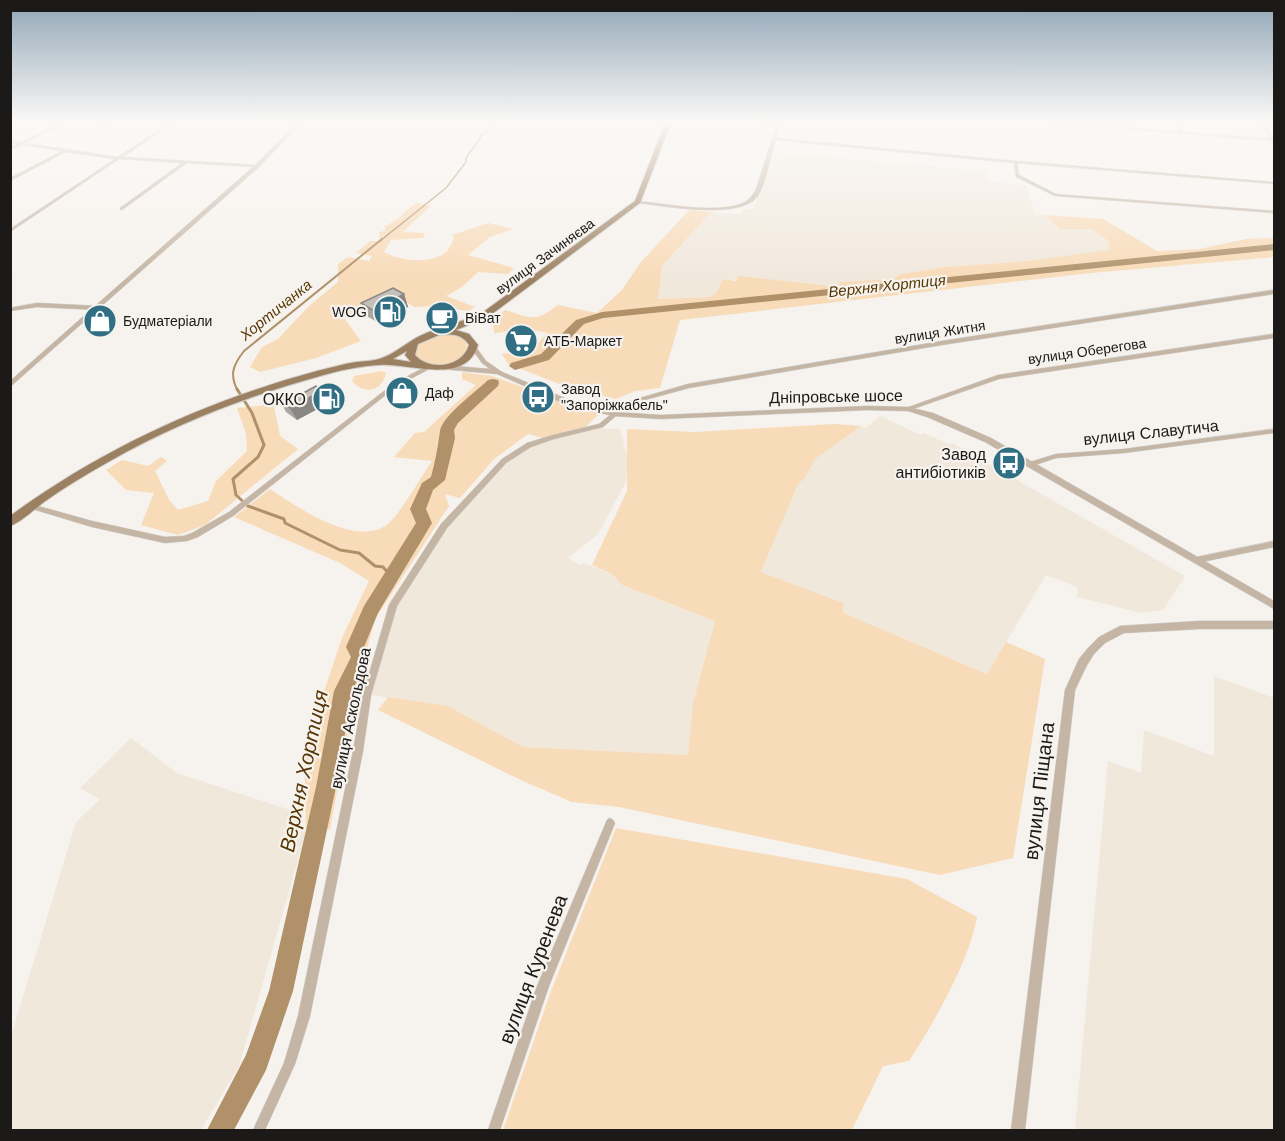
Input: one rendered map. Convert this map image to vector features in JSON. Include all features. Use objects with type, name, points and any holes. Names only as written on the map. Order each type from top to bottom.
[{"type":"main road","points":[[638,202],[648,176]]},
{"type":"main road","name":"вулиця Зачиняєва","points":[[485,315],[638,202]]},
{"type":"main road","points":[[380,362],[435,333],[485,315]]},
{"type":"main road","points":[[12,520],[31,506],[134,444],[230,401],[317,374],[380,362],[442,368],[461,362],[470,355],[478,323],[485,315]]},
{"type":"main road","points":[[435,333],[455,332],[465,335],[473,345]]},
{"type":"main road","points":[[414,344],[410,351],[412,358],[418,364],[429,367]]},
{"type":"street","points":[[10,231],[90,176]]},
{"type":"street","points":[[122,209],[167,176]]},
{"type":"street","points":[[10,385],[246,176]]},
{"type":"street","points":[[638,202],[726,209],[744,204],[755,197],[762,176]]},
{"type":"street","points":[[1017,176],[1052,195],[1275,212]]},
{"type":"street","points":[[1192,176],[1275,183]]},
{"type":"street","name":"вулиця Житня","points":[[614,414],[633,401],[697,384],[942,343],[1275,292]]},
{"type":"street","points":[[10,310],[43,304],[99,308]]},
{"type":"street","name":"вулиця Оберегова","points":[[908,409],[998,377],[1275,336]]},
{"type":"street","name":"Дніпровське шосе","points":[[473,345],[484,362],[500,373],[575,405],[614,414],[661,417],[867,408],[908,409],[971,431],[1275,605]]},
{"type":"street","points":[[31,506],[92,524],[174,540],[206,530],[240,507],[395,385],[429,367]]},
{"type":"street","points":[[442,368],[500,373]]},
{"type":"street","name":"вулиця Аскольдова","points":[[259,1131],[289,1064],[304,1016],[358,751],[367,695],[395,600],[444,526],[504,461],[529,445],[553,437],[596,428],[614,414]]},
{"type":"street","name":"вулиця Славутича","points":[[1032,464],[1056,456],[1124,452],[1275,431]]},
{"type":"street","points":[[1197,560],[1275,544]]},
{"type":"street","name":"вулиця Піщана","points":[[1018,1131],[1070,690],[1083,662],[1102,640],[1124,629],[1198,625],[1275,625]]},
{"type":"street","name":"вулиця Куренева","points":[[494,1131],[543,986],[610,823]]},
{"type":"shaded area","points":[[764,176],[987,176],[990,182],[1026,185],[1035,213],[1045,215],[1060,229],[1091,229],[1109,241],[1108,250],[1028,261],[945,267],[901,274],[893,279],[839,282],[840,287],[723,279],[716,293],[710,297],[657,299],[662,266],[711,212],[741,214],[744,209],[753,210]]},
{"type":"shaded area","points":[[416,203],[431,206],[403,232],[425,233],[423,238],[391,240],[384,252],[398,258],[425,260],[433,258],[448,250],[454,238],[452,235],[488,223],[513,229],[490,237],[468,255],[514,268],[508,274],[478,272],[462,287],[446,296],[475,307],[468,311],[435,306],[414,307],[393,293],[344,318],[361,341],[316,358],[260,372],[250,367],[262,347],[278,339],[309,306],[338,282],[338,264],[348,257],[369,261],[372,256],[356,253],[370,241],[380,241],[379,232],[385,231],[385,226]]},
{"type":"shaded area","points":[[689,210],[711,212],[662,266],[658,299],[710,297],[716,293],[723,279],[736,281],[739,276],[840,287],[838,282],[893,279],[901,274],[945,267],[1028,261],[1108,250],[1109,241],[1091,229],[1060,229],[1045,215],[1103,219],[1157,251],[1199,249],[1246,239],[1274,238],[1274,257],[1091,273],[680,320],[660,388],[635,391],[616,399],[562,385],[508,364],[502,354],[532,350],[547,333],[530,329],[494,333],[493,319],[505,310],[527,317],[538,317],[558,305],[597,313],[622,290],[641,262]]},
{"type":"shaded area","points":[[441,335],[462,338],[468,349],[464,355],[458,360],[442,365],[426,364],[420,360],[415,354],[418,345]]},
{"type":"shaded area","points":[[382,371],[386,373],[377,388],[367,390],[352,381],[354,376]]},
{"type":"shaded area","points":[[462,372],[492,376],[599,414],[581,431],[546,439],[528,434],[494,459],[460,498],[445,494],[449,506],[375,619],[356,690],[330,829],[306,832],[304,751],[342,638],[369,581],[340,563],[234,517],[270,489],[312,515],[346,529],[362,532],[377,530],[390,522],[406,502],[432,461],[394,457],[415,433],[424,432],[476,385],[462,379]]},
{"type":"shaded area","points":[[273,401],[280,436],[298,449],[205,525],[178,535],[141,525],[154,493],[126,490],[106,470],[122,460],[148,466],[161,457],[167,461],[155,471],[169,500],[178,510],[208,501],[216,481],[247,451],[246,434],[237,408],[260,406]]},
{"type":"shaded area","points":[[880,416],[921,435],[924,433],[950,445],[952,443],[1185,576],[1163,610],[1141,613],[1077,597],[1077,587],[1046,575],[987,674],[842,613],[761,572],[798,484],[805,478],[815,459],[861,426],[866,428]]},
{"type":"shaded area","points":[[834,424],[861,426],[815,459],[805,478],[798,484],[761,572],[843,603],[843,613],[987,674],[1006,642],[1045,659],[1013,858],[940,875],[619,807],[572,802],[523,781],[378,710],[388,697],[448,706],[523,747],[688,755],[693,703],[715,621],[622,585],[612,574],[592,565],[627,491],[627,429],[695,432]]},
{"type":"shaded area","points":[[596,428],[620,429],[629,463],[625,484],[598,534],[568,558],[579,565],[584,563],[612,574],[622,585],[715,621],[693,703],[688,755],[523,747],[448,706],[365,694],[370,667],[390,600],[444,526],[491,473],[529,445]]},
{"type":"shaded area","points":[[1214,676],[1274,698],[1274,1130],[1075,1130],[1108,761],[1141,773],[1144,730],[1214,756]]},
{"type":"shaded area","points":[[131,738],[177,773],[290,810],[306,832],[239,1066],[201,1130],[11,1130],[11,1036],[76,822],[100,799],[80,788]]},
{"type":"shaded area","points":[[616,828],[907,879],[977,917],[959,972],[929,1028],[909,1061],[883,1066],[852,1130],[503,1130],[551,991]]},
{"type":"building","points":[[393,288],[404,294],[383,305],[389,309],[379,314],[361,303]]},
{"type":"building","points":[[316,386],[320,392],[290,408],[279,399],[291,393],[296,397]]},
{"type":"waterway","name":"Хортичанка","points":[[380,241],[446,188],[455,176]]},
{"type":"waterway","name":"Хортичанка","points":[[237,389],[233,375],[237,361],[244,351],[382,239]]},
{"type":"waterway","name":"Верхня Хортиця","points":[[515,366],[545,357],[580,322],[602,315],[1274,247]]},
{"type":"waterway","name":"Верхня Хортиця","points":[[220,1130],[257,1061],[281,991],[326,787],[343,691],[360,657],[355,647],[370,611],[424,523],[418,509],[427,487],[438,480],[448,438],[447,430],[453,420],[493,383],[491,385]]},
{"type":"waterway","name":"Хортичанка","points":[[237,389],[252,413],[264,445],[258,457],[233,479],[236,495],[248,506],[284,519],[285,523],[340,550],[359,553],[375,566],[383,567],[391,576]]},
{"type":"place","name":"WOG","points":[[390,312]]},
{"type":"place","name":"ВіВат","points":[[442,318]]},
{"type":"place","name":"Будматеріали","points":[[100,321]]},
{"type":"place","name":"АТБ-Маркет","points":[[521,341]]},
{"type":"place","name":"Даф","points":[[402,393]]},
{"type":"place","name":"Завод \"Запоріжкабель\"","points":[[538,397]]},
{"type":"place","name":"ОККО","points":[[329,399]]},
{"type":"place","name":"Завод антибіотиків","points":[[1009,463]]}]
